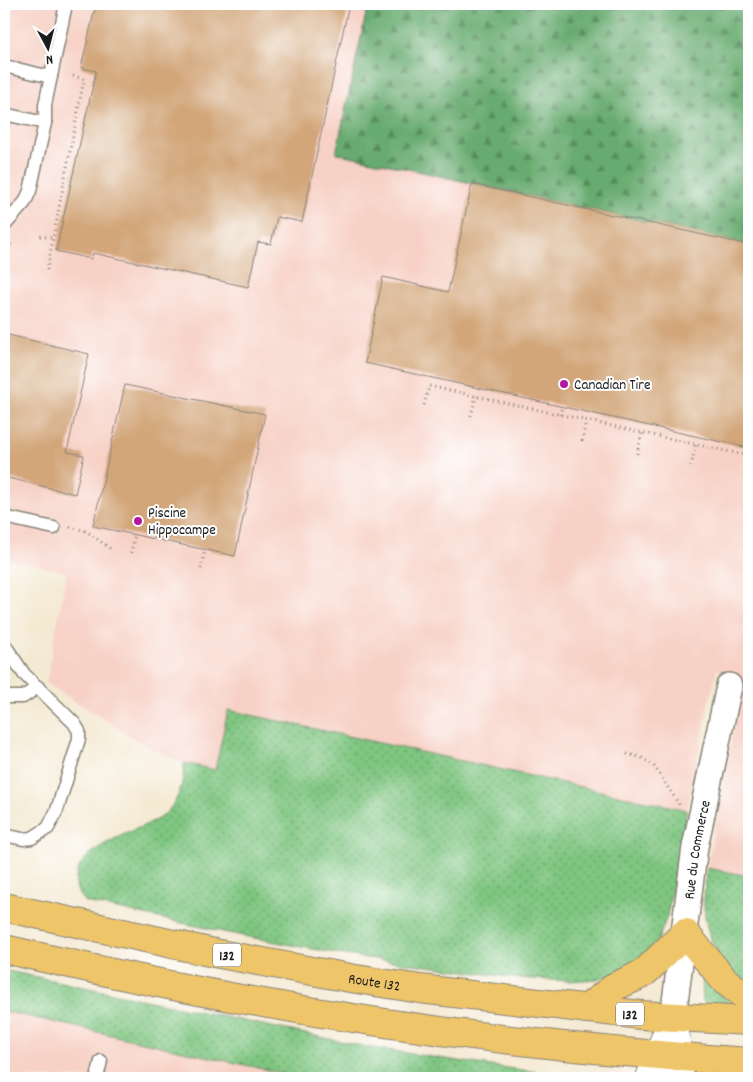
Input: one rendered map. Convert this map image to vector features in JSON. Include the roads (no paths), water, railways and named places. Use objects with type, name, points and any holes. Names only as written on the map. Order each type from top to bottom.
[{"type":"highway","name":"Route 132","points":[[4,907],[196,949],[342,977],[459,994],[641,1015],[749,1021]]},
{"type":"highway","points":[[586,1009],[616,986],[645,972],[685,933],[725,981],[749,999]]},
{"type":"highway","points":[[4,949],[176,986],[302,1010],[474,1035],[622,1053],[666,1068],[749,1062]]},
{"type":"street","name":"Rue du Commerce","points":[[673,1017],[695,847],[729,686]]},
{"type":"street","points":[[666,1068],[673,1017]]},
{"type":"lane","points":[[4,226],[25,202],[30,191],[45,123],[45,104],[66,4]]},
{"type":"lane","points":[[4,66],[51,77]]},
{"type":"lane","points":[[4,114],[45,123]]},
{"type":"lane","points":[[4,517],[54,528]]},
{"type":"lane","points":[[4,644],[24,674],[74,723],[79,731],[78,748],[57,810],[48,828],[32,838],[23,839],[4,835]]},
{"type":"lane","points":[[4,697],[23,697],[38,687]]},
{"type":"lane","points":[[97,1078],[101,1061]]},
{"type":"place","name":"Canadian Tire","points":[[564,384]]},
{"type":"place","name":"Piscine Hippocampe","points":[[138,521]]}]
